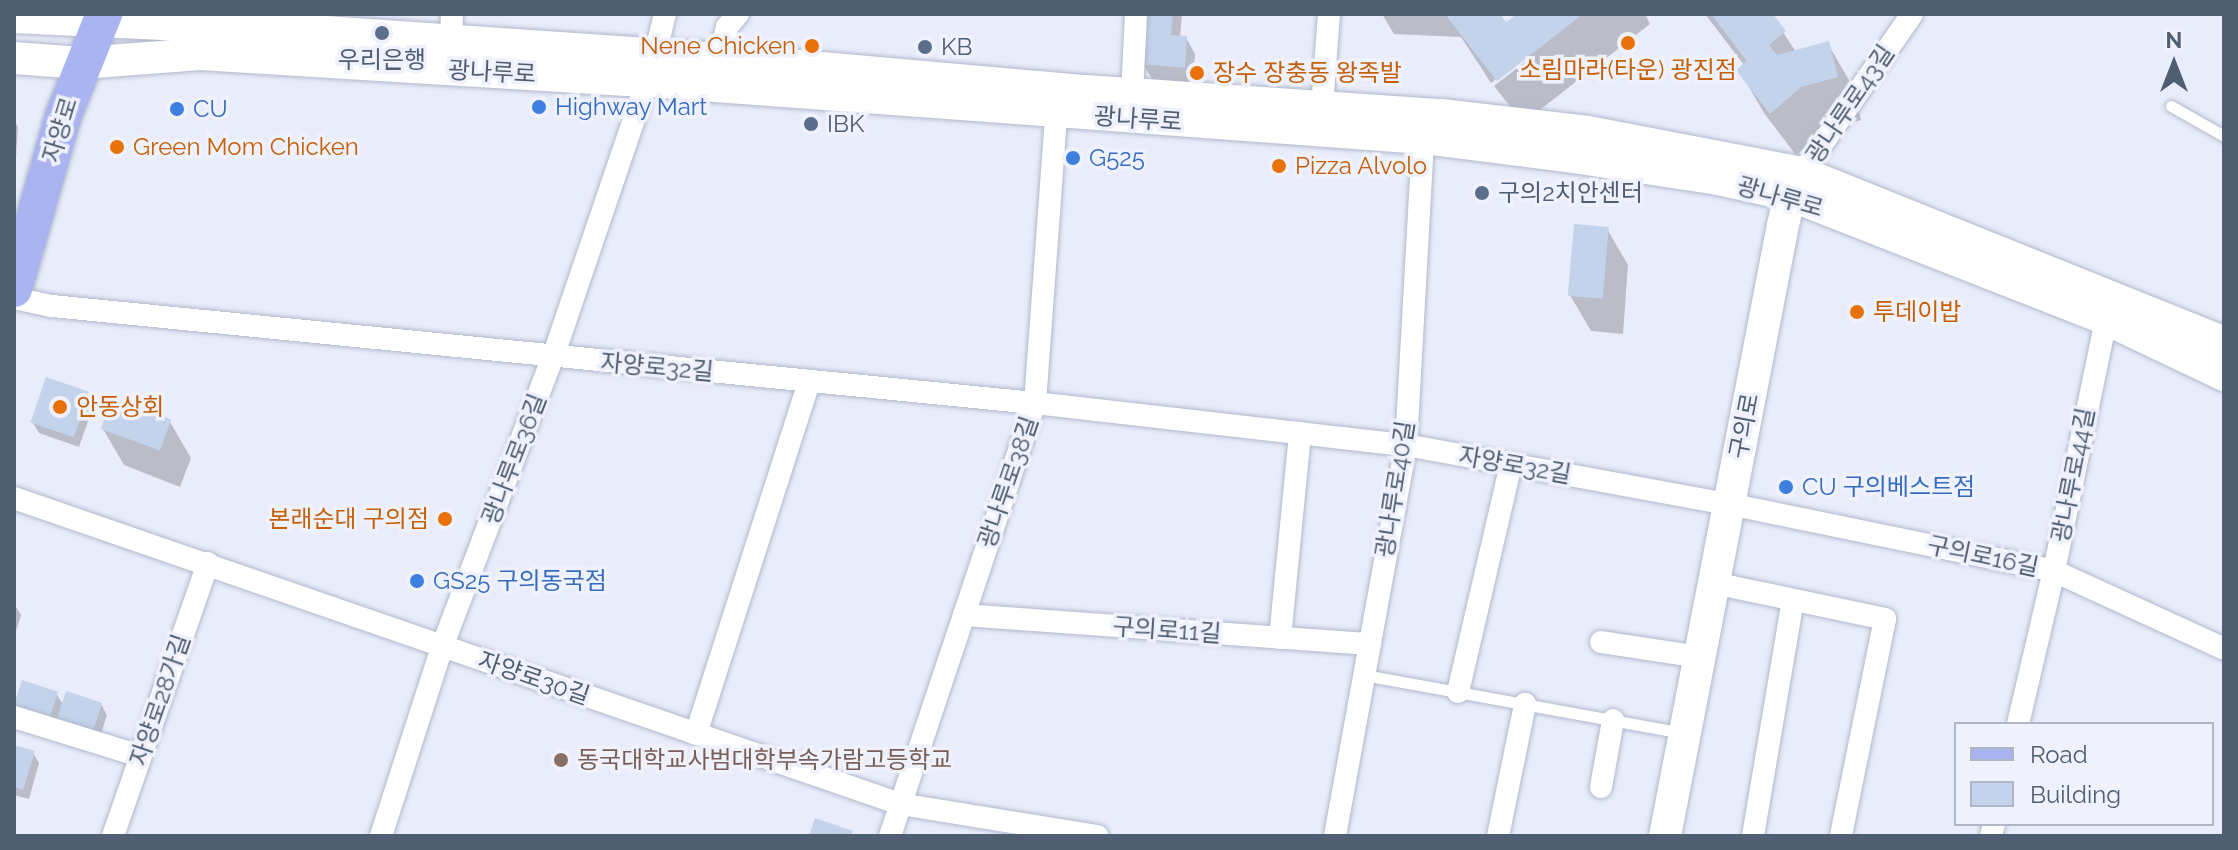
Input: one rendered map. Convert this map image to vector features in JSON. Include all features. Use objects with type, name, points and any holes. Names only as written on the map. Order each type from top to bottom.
[{"type":"main road","name":"광나루로","points":[[14,17],[452,27],[651,68],[719,59],[1132,94],[1441,115],[1588,132],[1796,184],[2224,343]]},
{"type":"main road","name":"자양로","points":[[14,289],[20,247],[82,63],[101,17]]},
{"type":"main road","name":"광나루로","points":[[14,58],[82,63],[200,54],[651,68],[1056,114],[1423,138],[1718,179],[1796,184],[2106,319],[2224,375]]},
{"type":"main road","name":"구의로","points":[[1665,836],[1729,504],[1796,184]]},
{"type":"street","points":[[651,68],[665,14]]},
{"type":"street","points":[[719,59],[727,27],[738,14]]},
{"type":"street","name":"광나루로","points":[[1132,94],[1136,14]]},
{"type":"street","points":[[1322,107],[1329,14]]},
{"type":"street","name":"광나루로43길","points":[[1796,184],[1912,14]]},
{"type":"street","name":"광나루로36길","points":[[381,836],[442,647],[553,357],[651,68]]},
{"type":"street","name":"광나루로38길","points":[[890,836],[1035,403],[1056,114]]},
{"type":"street","name":"광나루로40길","points":[[1335,836],[1406,445],[1423,138]]},
{"type":"street","name":"자양로32길","points":[[14,298],[52,306],[1035,403],[1406,445],[1729,504]]},
{"type":"street","name":"광나루로44길","points":[[2018,722],[2054,571],[2106,319]]},
{"type":"street","points":[[696,734],[809,381]]},
{"type":"street","points":[[1280,638],[1300,433]]},
{"type":"street","points":[[1458,692],[1511,464]]},
{"type":"street","name":"자양로30길","points":[[14,498],[900,804],[1060,833],[1097,836]]},
{"type":"street","name":"구의로16길","points":[[1729,504],[2054,571],[2224,649]]},
{"type":"street","name":"자양로28가길","points":[[113,836],[208,563]]},
{"type":"street","points":[[1714,583],[1885,619],[1841,836]]},
{"type":"street","points":[[1753,836],[1793,600]]},
{"type":"street","name":"구의로11길","points":[[964,615],[1370,644]]},
{"type":"street","points":[[1601,642],[1700,657]]},
{"type":"street","points":[[1498,836],[1525,704]]},
{"type":"street","points":[[14,717],[140,756]]},
{"type":"street","points":[[1601,787],[1613,720]]},
{"type":"lane","points":[[2171,106],[2224,136]]},
{"type":"lane","points":[[1364,675],[1685,733]]},
{"type":"building","points":[[1146,14],[1173,14],[1171,35],[1187,36],[1185,68],[1141,64]]},
{"type":"building","points":[[1450,14],[1500,14],[1506,22],[1517,14],[1583,14],[1497,81],[1447,17]]},
{"type":"building","points":[[1711,14],[1773,14],[1786,31],[1769,45],[1777,55],[1829,41],[1838,77],[1801,87],[1770,114],[1736,70],[1747,61]]},
{"type":"building","points":[[1574,224],[1609,227],[1603,299],[1568,296]]},
{"type":"building","name":"안동상회","points":[[46,377],[89,392],[74,437],[30,422]]},
{"type":"building","points":[[112,398],[171,420],[160,451],[101,429]]},
{"type":"building","points":[[22,680],[58,692],[48,722],[14,711]]},
{"type":"building","points":[[66,691],[102,703],[92,733],[56,721]]},
{"type":"building","points":[[14,745],[35,751],[23,790],[14,787]]},
{"type":"building","points":[[815,818],[853,831],[851,836],[809,836]]},
{"type":"place","name":"우리은행","points":[[382,33]]},
{"type":"place","name":"소림마라(타운) 광진점","points":[[1628,43]]},
{"type":"place","name":"Nene Chicken","points":[[812,46]]},
{"type":"place","name":"KB","points":[[925,47]]},
{"type":"place","name":"장수 장충동 왕족발","points":[[1197,73]]},
{"type":"place","name":"Highway Mart","points":[[539,107]]},
{"type":"place","name":"CU","points":[[177,109]]},
{"type":"place","name":"IBK","points":[[811,124]]},
{"type":"place","name":"Green Mom Chicken","points":[[117,147]]},
{"type":"place","name":"G525","points":[[1073,158]]},
{"type":"place","name":"Pizza Alvolo","points":[[1279,166]]},
{"type":"place","name":"구의2치안센터","points":[[1482,193]]},
{"type":"place","name":"투데이밥","points":[[1857,312]]},
{"type":"place","name":"안동상회","points":[[60,407]]},
{"type":"place","name":"CU 구의베스트점","points":[[1786,487]]},
{"type":"place","name":"본래순대 구의점","points":[[445,519]]},
{"type":"place","name":"GS25 구의동국점","points":[[417,581]]},
{"type":"place","name":"동국대학교사범대학부속가람고등학교","points":[[561,760]]}]
